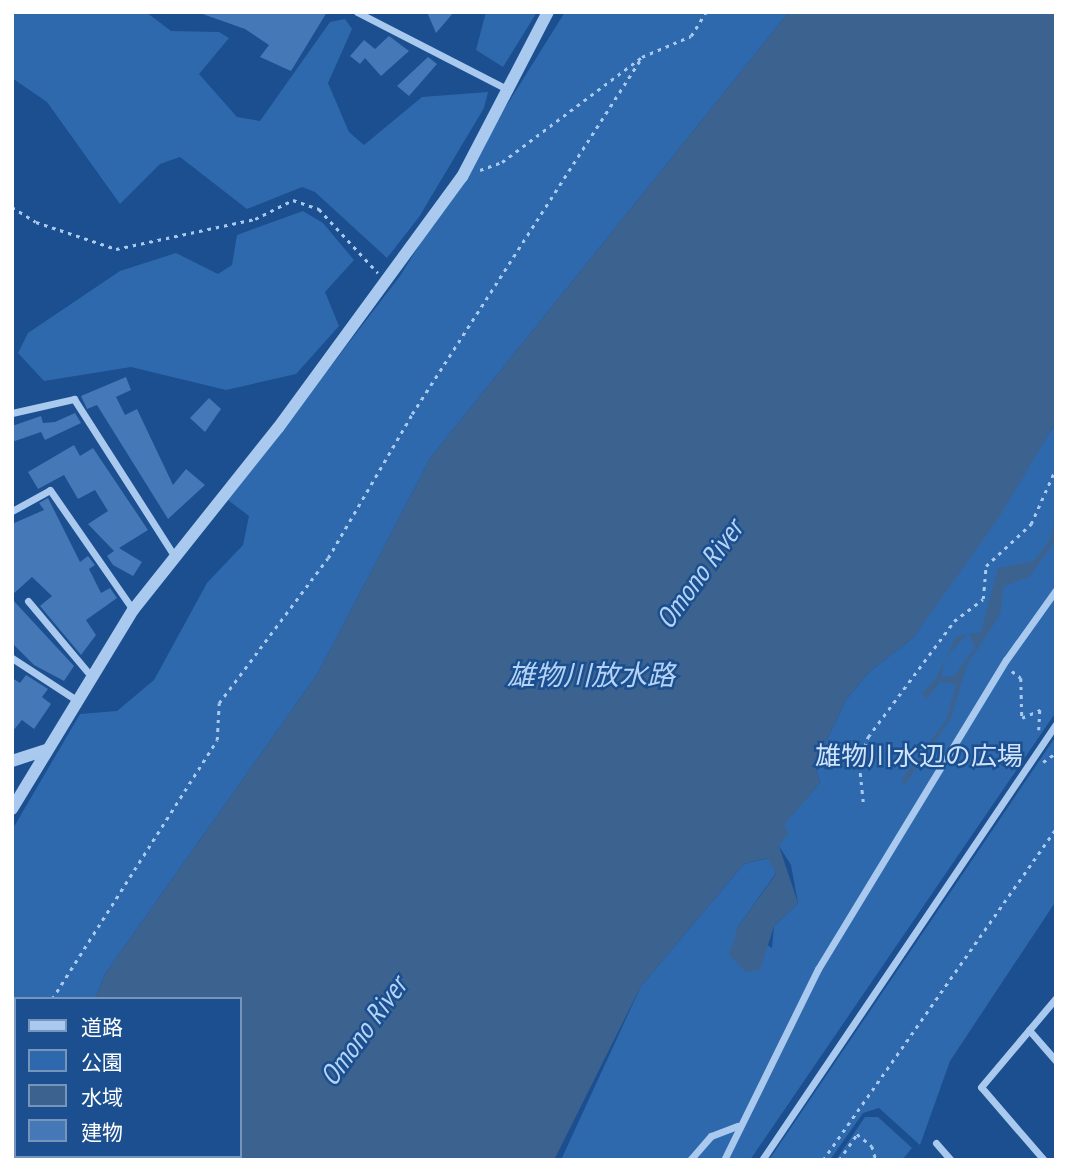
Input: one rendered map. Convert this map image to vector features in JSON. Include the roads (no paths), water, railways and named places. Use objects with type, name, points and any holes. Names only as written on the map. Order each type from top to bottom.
[{"type":"street","points":[[357,12],[510,90]]},
{"type":"street","points":[[12,809],[75,699],[133,610],[173,554],[387,281],[462,177],[510,90],[548,12]]},
{"type":"street","points":[[12,413],[74,399],[173,554]]},
{"type":"street","points":[[12,511],[50,490],[133,610]]},
{"type":"street","points":[[724,1160],[737,1126],[818,969],[1004,664],[1056,590]]},
{"type":"street","points":[[28,601],[90,675]]},
{"type":"street","points":[[12,658],[75,699]]},
{"type":"street","points":[[762,1160],[1056,724]]},
{"type":"street","points":[[12,761],[46,750]]},
{"type":"street","points":[[1044,1160],[981,1087],[1056,998]]},
{"type":"street","points":[[1029,1030],[1056,1061]]},
{"type":"street","points":[[690,1160],[710,1136],[737,1126]]},
{"type":"street","points":[[936,1143],[951,1160]]},
{"type":"water","name":"雄物川放水路","points":[[789,12],[1056,12],[1056,422],[998,519],[913,638],[870,671],[846,700],[815,765],[820,783],[784,825],[789,832],[779,846],[798,903],[774,926],[760,970],[746,972],[729,955],[738,927],[776,874],[768,858],[744,864],[641,986],[554,1160],[21,1160],[242,1158],[242,997],[96,997],[105,974],[318,673],[431,457]]},
{"type":"water","points":[[1056,508],[1056,540],[1029,577],[1004,586],[1000,615],[967,665],[951,718],[904,786],[902,779],[946,720],[956,685],[941,681],[927,699],[922,693],[936,679],[944,662],[942,678],[955,675],[975,647],[968,634],[981,632],[998,568],[1034,561],[1051,538]]},
{"type":"water","points":[[967,634],[946,658],[956,636]]},
{"type":"water label","name":"Omono River","points":[[699,574]]},
{"type":"water label","name":"Omono River","points":[[363,1031]]},
{"type":"park label","name":"雄物川水辺の広場","points":[[919,756]]}]
